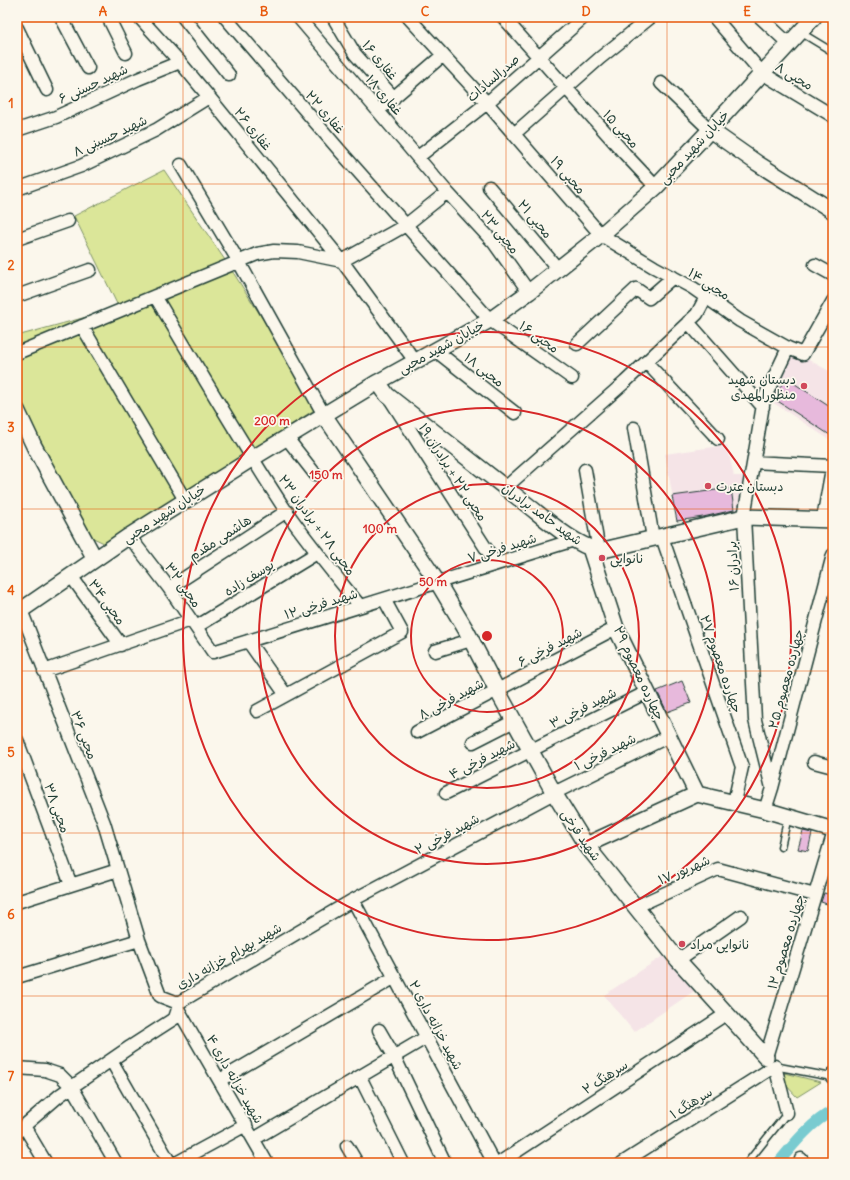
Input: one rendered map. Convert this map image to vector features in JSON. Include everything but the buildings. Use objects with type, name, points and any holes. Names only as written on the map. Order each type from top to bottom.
[{"type":"street","points":[[61,17],[88,68]]},
{"type":"street","points":[[108,17],[126,53]]},
{"type":"street","name":"غفاری ۲۶","points":[[138,17],[180,62],[342,261],[415,361]]},
{"type":"street","points":[[183,17],[229,75]]},
{"type":"street","name":"غفاری ۲۲","points":[[225,17],[341,152],[490,320]]},
{"type":"street","name":"غفاری ۱۸","points":[[298,17],[379,110],[447,192]]},
{"type":"street","name":"غفاری ۱۶","points":[[334,17],[355,54],[394,98]]},
{"type":"street","name":"محبی ۱۹","points":[[408,17],[487,103],[601,235]]},
{"type":"street","name":"محبی ۱۵","points":[[503,17],[656,187]]},
{"type":"street","points":[[514,134],[600,58],[651,17]]},
{"type":"street","name":"محبی ۸","points":[[714,17],[762,73],[833,116]]},
{"type":"street","points":[[760,17],[789,44]]},
{"type":"street","name":"خیابان شهید محبی","points":[[19,611],[185,500],[378,382],[490,320],[529,292],[601,235],[656,187],[812,18]]},
{"type":"street","name":"صدرالسادات","points":[[418,157],[487,103],[539,57],[578,19]]},
{"type":"street","points":[[17,28],[47,90]]},
{"type":"street","points":[[379,110],[443,55]]},
{"type":"street","name":"شهید حسنی ۶","points":[[17,130],[56,117],[138,79],[180,62]]},
{"type":"street","points":[[661,83],[710,130],[757,163],[833,211]]},
{"type":"street","name":"شهید حسینی ۸","points":[[17,189],[88,163],[156,130],[209,97]]},
{"type":"street","points":[[181,165],[239,262],[324,414]]},
{"type":"street","name":"محبی ۲۱","points":[[489,187],[558,269]]},
{"type":"street","points":[[17,353],[256,254],[298,252],[342,261],[406,225],[447,192]]},
{"type":"street","name":"محبی ۲۳","points":[[447,192],[494,243],[529,292]]},
{"type":"street","points":[[17,239],[68,221]]},
{"type":"street","name":"محبی ۱۴","points":[[601,235],[693,288],[740,321],[788,348],[803,354],[833,301]]},
{"type":"street","points":[[815,265],[833,276]]},
{"type":"street","points":[[17,296],[90,270]]},
{"type":"street","points":[[577,344],[636,289],[649,298],[673,277]]},
{"type":"street","name":"محبی ۲۸ + برادران ۲۳","points":[[155,296],[253,458],[287,511],[317,553],[360,606]]},
{"type":"street","points":[[505,488],[625,382],[697,314],[706,297]]},
{"type":"street","name":"محبی ۱۶","points":[[490,320],[572,378]]},
{"type":"street","points":[[688,322],[763,407]]},
{"type":"street","points":[[82,326],[185,500]]},
{"type":"street","name":"برادران ۱۶","points":[[772,788],[756,720],[744,517],[764,399],[788,348]]},
{"type":"street","name":"محبی ۱۸","points":[[435,350],[515,413]]},
{"type":"street","points":[[646,362],[718,439]]},
{"type":"street","name":"شهید حامد برادران","points":[[378,382],[387,394],[505,488],[574,540],[594,550]]},
{"type":"street","name":"محبی ۲۲ + برادران ۱۹","points":[[387,394],[496,564]]},
{"type":"street","name":"شهید فرخی","points":[[324,414],[438,582],[554,793],[586,845],[678,960],[770,1062]]},
{"type":"street","points":[[19,419],[95,559]]},
{"type":"street","name":"چهارده معصوم ۲۷","points":[[634,428],[657,538],[742,767],[734,802]]},
{"type":"street","points":[[286,437],[315,474]]},
{"type":"street","points":[[584,470],[594,550],[657,538],[744,517],[828,519],[832,465],[754,462]]},
{"type":"street","name":"هاشمی مقدم","points":[[169,588],[287,511]]},
{"type":"street","name":"محبی ۳۲","points":[[130,536],[169,588],[213,652]]},
{"type":"street","name":"شهید فرخی ۷","points":[[438,582],[574,540]]},
{"type":"street","name":"چهارده معصوم ۲۹","points":[[594,550],[616,628],[697,794]]},
{"type":"street","name":"یوسف زاده","points":[[44,671],[121,644],[194,623],[317,553]]},
{"type":"street","name":"چهارده معصوم ۲۵","points":[[765,810],[833,555]]},
{"type":"street","name":"محبی ۳۴","points":[[71,576],[121,644]]},
{"type":"street","name":"شهید فرخی ۱۲","points":[[213,652],[438,582]]},
{"type":"street","points":[[257,711],[402,632],[384,599]]},
{"type":"street","name":"محبی ۳۶","points":[[19,611],[104,824],[139,940],[160,996],[178,1006]]},
{"type":"street","name":"شهید فرخی ۶","points":[[497,690],[616,628]]},
{"type":"street","points":[[434,652],[471,640]]},
{"type":"street","points":[[248,641],[286,695]]},
{"type":"street","name":"شهید فرخی ۸","points":[[417,732],[497,690]]},
{"type":"street","name":"شهید فرخی ۳","points":[[531,750],[647,692]]},
{"type":"street","points":[[473,742],[514,721]]},
{"type":"street","name":"شهید فرخی ۱","points":[[554,793],[669,736]]},
{"type":"street","name":"محبی ۳۸","points":[[17,740],[71,885]]},
{"type":"street","name":"شهید فرخی ۴","points":[[446,794],[531,750]]},
{"type":"street","points":[[814,762],[833,767]]},
{"type":"street","name":"شهید فرخی ۲","points":[[353,900],[554,793]]},
{"type":"street","points":[[586,845],[697,794],[765,810],[833,830]]},
{"type":"street","name":"چهارده معصوم ۱۲","points":[[770,1062],[815,895],[833,836]]},
{"type":"street","name":"۱۷ شهریور","points":[[635,907],[718,869],[815,895]]},
{"type":"street","points":[[17,902],[118,870]]},
{"type":"street","name":"شهید خزانه داری ۲","points":[[353,900],[494,1163]]},
{"type":"street","name":"شهید بهرام خزانه داری","points":[[21,1129],[72,1087],[175,1018],[178,1006],[353,900]]},
{"type":"street","points":[[678,960],[741,916]]},
{"type":"street","points":[[17,977],[139,940]]},
{"type":"street","points":[[220,1080],[395,978]]},
{"type":"street","name":"شهید خزانه داری ۴","points":[[178,1006],[267,1163]]},
{"type":"street","name":"سرهنگ ۲","points":[[499,1163],[726,1014]]},
{"type":"street","points":[[379,1030],[394,1056],[444,1163]]},
{"type":"street","points":[[254,1139],[427,1037]]},
{"type":"street","points":[[111,1060],[170,1163]]},
{"type":"street","points":[[770,1062],[787,1113]]},
{"type":"street","name":"سرهنگ ۱","points":[[622,1163],[770,1062]]},
{"type":"street","points":[[17,1068],[44,1070],[60,1075],[72,1087],[116,1163]]},
{"type":"street","points":[[360,1077],[403,1163]]},
{"type":"street","points":[[176,1163],[195,1159],[246,1125]]},
{"type":"street","points":[[21,1129],[46,1163]]},
{"type":"street","points":[[348,1146],[357,1163]]},
{"type":"lane","points":[[800,32],[833,52]]},
{"type":"lane","points":[[781,847],[788,817]]},
{"type":"lane","points":[[770,1062],[833,1076]]},
{"type":"lane","points":[[747,1163],[787,1113]]},
{"type":"shaded area","name":"دبستان شهید منظورالمهدی","points":[[792,351],[833,373],[833,442],[769,400]]},
{"type":"shaded area","name":"دبستان عترت","points":[[727,445],[734,476],[747,476],[741,512],[677,521],[665,454]]},
{"type":"shaded area","points":[[666,954],[697,989],[634,1032],[604,995]]},
{"type":"green space","points":[[164,170],[229,266],[319,407],[104,543],[87,535],[17,397],[17,336],[119,308],[74,216]]},
{"type":"green space","points":[[784,1073],[821,1082],[797,1097],[782,1081]]},
{"type":"waterway","points":[[778,1163],[810,1127],[825,1115],[833,1111]]},
{"type":"place","name":"دبستان شهید منظورالمهدی","points":[[804,386]]},
{"type":"place","name":"دبستان عترت","points":[[708,486]]},
{"type":"place","name":"نانوایی","points":[[602,558]]},
{"type":"place","name":"نانوایی مراد","points":[[682,944]]}]
